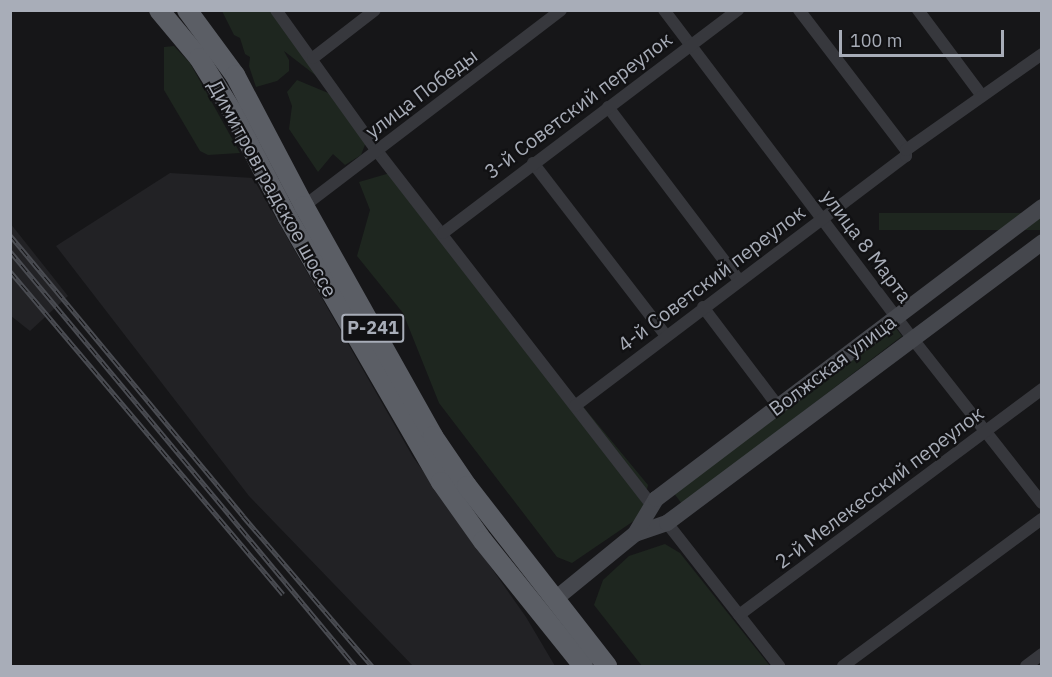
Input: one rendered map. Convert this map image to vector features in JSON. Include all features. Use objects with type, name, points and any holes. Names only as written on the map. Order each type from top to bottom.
[{"type":"highway","name":"Димитровградское шоссе","points":[[159,10],[199,58],[232,111],[294,227],[441,482],[546,606],[607,666]]},
{"type":"highway","name":"Димитровградское шоссе","points":[[187,10],[235,75],[304,206],[433,436],[546,606],[564,643],[583,666]]},
{"type":"main road","name":"Волжская улица","points":[[635,534],[656,499],[1041,207]]},
{"type":"main road","name":"Волжская улица","points":[[546,606],[635,534],[668,523],[1041,242]]},
{"type":"main road","points":[[564,643],[572,666]]},
{"type":"street","points":[[276,10],[313,58],[377,151],[652,505]]},
{"type":"street","points":[[313,58],[375,10]]},
{"type":"street","name":"улица Победы","points":[[304,206],[561,10]]},
{"type":"street","name":"улица 8 Марта","points":[[664,10],[912,338],[1041,503]]},
{"type":"street","name":"3-й Советский переулок","points":[[442,233],[738,10]]},
{"type":"street","points":[[799,10],[906,150]]},
{"type":"street","points":[[918,10],[982,96]]},
{"type":"street","name":"4-й Советский переулок","points":[[575,406],[703,307],[906,156],[906,150],[1041,54]]},
{"type":"street","points":[[608,107],[739,280]]},
{"type":"street","points":[[533,163],[666,336]]},
{"type":"street","points":[[703,307],[778,406]]},
{"type":"street","name":"2-й Мелекесский переулок","points":[[739,615],[1041,389]]},
{"type":"street","points":[[843,666],[1041,519]]},
{"type":"street","points":[[668,523],[779,666]]},
{"type":"street","points":[[1026,666],[1041,654]]},
{"type":"shaded area","points":[[222,11],[281,11],[319,78],[284,51],[289,60],[289,71],[277,81],[256,87],[249,66],[250,57],[245,54],[240,38],[234,35]]},
{"type":"shaded area","points":[[174,46],[190,63],[240,153],[208,155],[200,151],[164,90],[164,47]]},
{"type":"shaded area","points":[[297,80],[333,95],[368,137],[361,155],[345,165],[333,154],[318,172],[289,129],[292,106],[287,92]]},
{"type":"shaded area","points":[[170,173],[253,178],[413,457],[526,617],[555,666],[413,666],[249,496],[56,246]]},
{"type":"shaded area","points":[[390,173],[648,485],[641,516],[572,563],[557,557],[439,403],[403,313],[357,256],[370,210],[359,182]]},
{"type":"shaded area","points":[[879,213],[1041,213],[1041,230],[879,230]]},
{"type":"shaded area","points":[[10,223],[68,296],[30,331],[11,316]]},
{"type":"shaded area","points":[[895,327],[902,336],[682,504],[673,492]]},
{"type":"shaded area","points":[[665,544],[680,553],[770,666],[642,666],[594,605],[603,580],[629,556]]},
{"type":"railway","points":[[10,235],[243,516],[372,666]]},
{"type":"railway","points":[[10,251],[355,666]]},
{"type":"railway","points":[[10,271],[283,594]]}]
